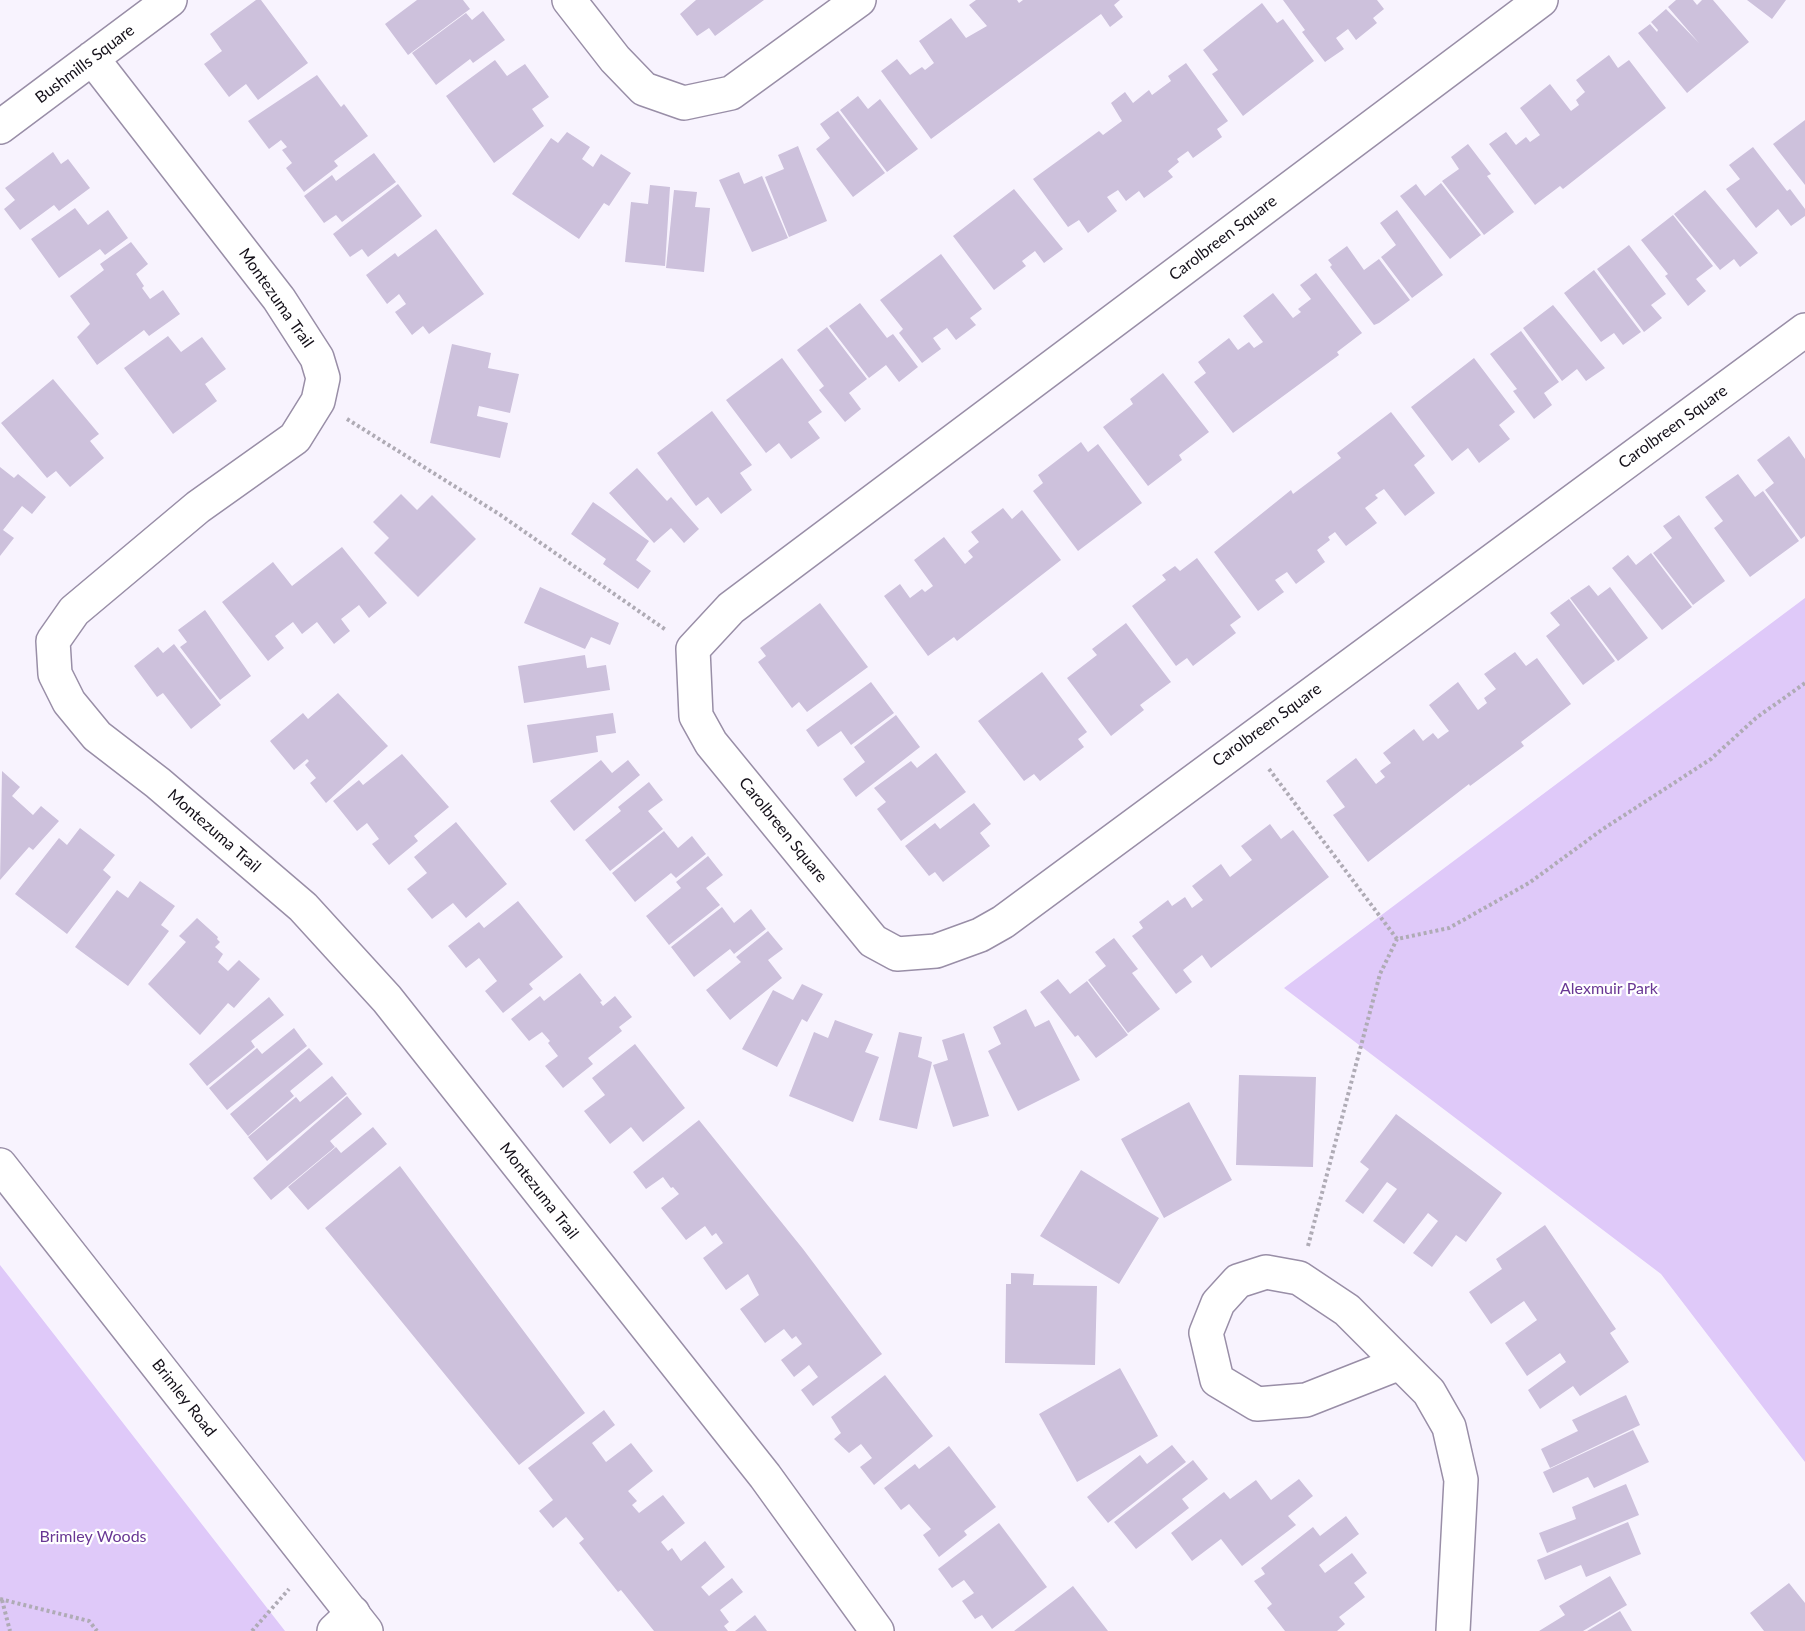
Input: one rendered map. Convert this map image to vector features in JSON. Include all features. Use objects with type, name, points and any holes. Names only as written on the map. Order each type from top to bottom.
[{"type":"street","name":"Bushmills Square","points":[[0,127],[170,0]]},
{"type":"street","points":[[569,0],[615,60],[644,89],[684,103],[731,93],[859,0]]},
{"type":"street","name":"Carolbreen Square","points":[[1541,0],[731,608],[693,649],[696,716],[711,743],[873,941],[897,954],[936,951],[980,935],[1003,922],[1246,740],[1805,330]]},
{"type":"street","name":"Montezuma Trail","points":[[92,58],[301,330],[317,357],[323,378],[318,401],[295,438],[198,507],[74,611],[53,641],[55,674],[69,702],[97,736],[158,783],[303,907],[387,999],[765,1476],[877,1631]]},
{"type":"street","name":"Brimley Road","points":[[0,1165],[313,1562],[351,1625]]},
{"type":"street","points":[[1401,1363],[1306,1400],[1257,1404],[1217,1380],[1206,1333],[1218,1303],[1238,1281],[1266,1272],[1299,1278],[1347,1310],[1401,1363],[1429,1392],[1449,1427],[1461,1480],[1453,1631]]},
{"type":"path","points":[[318,401],[499,514],[693,649]]},
{"type":"path","points":[[1397,939],[1449,928],[1529,883],[1603,829],[1711,759],[1756,718],[1805,683]]},
{"type":"path","points":[[1246,740],[1397,939]]},
{"type":"path","points":[[1299,1278],[1380,974],[1397,939]]},
{"type":"path","points":[[252,1631],[313,1562]]},
{"type":"path","points":[[10,1631],[1,1600],[89,1621],[97,1631]]},
{"type":"green space","name":"Alexmuir Park","points":[[1805,598],[1805,1462],[1661,1274],[1284,988]]},
{"type":"green space","name":"Brimley Woods","points":[[0,1265],[285,1631],[0,1631]]},
{"type":"building","points":[[256,0],[261,0],[308,63],[258,100],[246,84],[229,97],[204,64],[222,51],[210,34]]},
{"type":"building","points":[[417,0],[463,0],[470,9],[408,55],[385,24]]},
{"type":"building","points":[[696,0],[764,0],[715,36],[709,28],[697,36],[680,14]]},
{"type":"building","points":[[976,0],[1017,0],[1019,3],[1023,0],[1120,0],[1114,5],[1123,17],[1110,27],[1101,14],[931,139],[881,71],[897,59],[910,75],[922,67],[925,70],[934,63],[919,41],[951,18],[966,38],[987,26],[969,5]]},
{"type":"building","points":[[1283,0],[1377,0],[1384,9],[1373,18],[1377,23],[1356,40],[1348,29],[1336,38],[1344,49],[1325,62],[1302,32],[1305,30]]},
{"type":"building","points":[[1676,0],[1693,0],[1697,5],[1702,0],[1713,0],[1749,42],[1687,93],[1638,33],[1650,24],[1657,32],[1658,30],[1651,22],[1666,9],[1699,43],[1668,7]]},
{"type":"building","points":[[1747,0],[1786,0],[1772,19]]},
{"type":"building","points":[[1262,3],[1277,23],[1283,19],[1314,61],[1243,116],[1212,74],[1218,70],[1203,50]]},
{"type":"building","points":[[483,11],[505,40],[473,63],[470,59],[436,85],[412,53],[466,13],[472,20]]},
{"type":"building","points":[[1609,55],[1618,68],[1629,60],[1666,108],[1563,189],[1560,186],[1535,205],[1489,144],[1506,132],[1516,145],[1526,137],[1530,142],[1540,135],[1520,108],[1550,84],[1571,111],[1579,105],[1576,100],[1585,92],[1576,80]]},
{"type":"building","points":[[495,60],[507,76],[525,64],[549,97],[532,109],[544,126],[494,163],[446,96]]},
{"type":"building","points":[[1186,63],[1228,121],[1217,129],[1222,137],[1193,158],[1188,151],[1177,159],[1179,162],[1168,171],[1173,177],[1144,198],[1139,191],[1126,201],[1118,190],[1107,197],[1117,211],[1088,233],[1079,220],[1068,227],[1033,179],[1099,131],[1103,135],[1122,121],[1111,103],[1125,92],[1133,103],[1149,90],[1152,95],[1171,81],[1168,76]]},
{"type":"building","points":[[317,75],[341,107],[344,104],[368,136],[334,161],[338,166],[304,192],[286,168],[292,163],[282,150],[287,147],[281,140],[269,149],[248,121]]},
{"type":"building","points":[[858,96],[868,109],[880,99],[918,149],[887,172],[840,110]]},
{"type":"building","points":[[838,111],[885,173],[853,197],[816,149],[830,138],[820,124]]},
{"type":"building","points":[[1805,120],[1805,185],[1773,144]]},
{"type":"building","points":[[567,132],[590,147],[582,159],[593,167],[601,154],[631,173],[609,206],[604,203],[579,239],[512,194],[551,138],[558,143]]},
{"type":"building","points":[[1468,144],[1491,174],[1487,176],[1514,212],[1484,235],[1442,181],[1459,169],[1451,157]]},
{"type":"building","points":[[798,146],[827,221],[789,237],[765,177],[784,169],[778,155]]},
{"type":"building","points":[[1753,147],[1787,191],[1790,189],[1805,209],[1805,216],[1791,226],[1778,209],[1756,228],[1726,189],[1740,179],[1729,165]]},
{"type":"building","points":[[53,152],[61,164],[68,159],[90,188],[59,211],[54,205],[20,230],[4,209],[15,200],[5,188]]},
{"type":"building","points":[[374,153],[396,182],[342,222],[336,215],[324,223],[304,196],[332,175],[336,181]]},
{"type":"building","points":[[739,172],[744,184],[762,176],[788,238],[752,252],[719,180]]},
{"type":"building","points":[[1441,183],[1481,235],[1450,259],[1400,196],[1416,184],[1425,196]]},
{"type":"building","points":[[398,184],[422,216],[368,257],[362,249],[350,257],[333,234]]},
{"type":"building","points":[[650,185],[670,187],[665,266],[625,262],[631,202],[648,204]]},
{"type":"building","points":[[1014,189],[1063,249],[1044,263],[1035,251],[1022,261],[1026,266],[994,290],[953,236]]},
{"type":"building","points":[[674,190],[697,192],[695,207],[710,208],[704,272],[666,268]]},
{"type":"building","points":[[1705,190],[1758,253],[1740,267],[1734,259],[1720,270],[1674,214]]},
{"type":"building","points":[[75,208],[88,225],[108,210],[128,238],[105,255],[100,249],[59,278],[31,239]]},
{"type":"building","points":[[1397,210],[1443,275],[1412,298],[1381,257],[1396,245],[1380,223]]},
{"type":"building","points":[[1673,215],[1713,266],[1696,279],[1706,291],[1688,306],[1665,276],[1668,274],[1641,240]]},
{"type":"building","points":[[436,229],[484,294],[429,334],[423,326],[412,335],[395,312],[406,304],[399,294],[387,304],[366,275],[395,253],[398,257]]},
{"type":"building","points":[[131,242],[148,264],[136,274],[144,286],[142,288],[150,299],[163,290],[180,314],[149,336],[144,330],[97,365],[77,337],[90,324],[70,296],[104,270],[100,264]]},
{"type":"building","points":[[1629,245],[1666,294],[1651,305],[1662,318],[1644,332],[1597,269]]},
{"type":"building","points":[[1347,246],[1364,270],[1379,259],[1410,300],[1374,325],[1330,267],[1332,265],[1328,260]]},
{"type":"building","points":[[941,254],[982,309],[970,318],[976,325],[956,340],[947,328],[933,338],[941,349],[922,363],[899,333],[903,329],[880,300]]},
{"type":"building","points":[[1594,270],[1641,332],[1623,345],[1614,333],[1601,342],[1564,293]]},
{"type":"building","points":[[1316,273],[1362,333],[1337,352],[1339,355],[1233,433],[1194,382],[1206,373],[1198,362],[1229,338],[1238,350],[1249,342],[1254,348],[1263,342],[1243,316],[1273,293],[1293,318],[1301,312],[1298,309],[1311,299],[1300,285]]},
{"type":"building","points":[[860,303],[887,338],[893,334],[918,367],[899,382],[886,365],[869,378],[829,326]]},
{"type":"building","points":[[1553,305],[1605,368],[1586,381],[1577,369],[1562,381],[1523,328]]},
{"type":"building","points":[[827,327],[867,379],[849,393],[861,409],[845,422],[819,390],[824,386],[797,350]]},
{"type":"building","points":[[1521,331],[1559,382],[1544,393],[1552,405],[1534,419],[1513,391],[1517,389],[1490,354]]},
{"type":"building","points":[[168,336],[181,352],[202,337],[226,369],[205,384],[217,401],[173,434],[124,368]]},
{"type":"building","points":[[452,344],[491,353],[488,368],[519,374],[510,413],[479,406],[477,416],[508,423],[500,458],[430,443]]},
{"type":"building","points":[[782,358],[822,412],[808,422],[820,438],[791,459],[779,443],[766,453],[726,400]]},
{"type":"building","points":[[1474,358],[1515,412],[1499,425],[1510,439],[1479,463],[1468,448],[1452,461],[1411,407]]},
{"type":"building","points":[[1163,373],[1209,432],[1179,455],[1182,460],[1148,486],[1103,427],[1133,404],[1130,399]]},
{"type":"building","points":[[53,379],[99,434],[90,441],[104,458],[70,487],[56,471],[47,478],[1,423]]},
{"type":"building","points":[[712,411],[752,465],[740,473],[752,490],[721,514],[708,497],[696,506],[657,453]]},
{"type":"building","points":[[1391,412],[1425,456],[1414,465],[1435,493],[1405,516],[1384,489],[1375,495],[1378,498],[1365,508],[1377,523],[1346,546],[1335,532],[1328,537],[1330,540],[1317,550],[1325,562],[1296,584],[1287,572],[1275,580],[1284,592],[1258,611],[1214,552],[1291,490],[1293,494],[1341,458],[1337,453]]},
{"type":"building","points":[[1789,436],[1805,459],[1805,536],[1801,539],[1765,490],[1774,483],[1757,460]]},
{"type":"building","points":[[1081,442],[1088,452],[1098,444],[1142,503],[1078,551],[1033,491],[1043,483],[1038,475]]},
{"type":"building","points":[[0,467],[14,478],[18,474],[46,497],[32,514],[22,506],[3,530],[14,538],[0,556]]},
{"type":"building","points":[[637,468],[667,501],[671,497],[699,529],[684,543],[671,528],[654,543],[609,493]]},
{"type":"building","points":[[1738,474],[1755,497],[1763,491],[1799,541],[1750,577],[1714,528],[1723,521],[1705,497]]},
{"type":"building","points":[[401,494],[417,510],[432,495],[476,539],[418,597],[374,553],[389,538],[373,522]]},
{"type":"building","points":[[593,502],[649,541],[636,560],[651,571],[638,589],[603,564],[606,559],[571,534]]},
{"type":"building","points":[[1003,508],[1012,519],[1022,510],[1061,560],[957,641],[954,637],[928,656],[884,596],[900,584],[910,598],[922,589],[925,592],[933,586],[914,560],[944,537],[965,564],[973,557],[968,551],[979,542],[971,532]]},
{"type":"building","points":[[1679,515],[1725,581],[1693,605],[1653,553],[1672,538],[1663,526]]},
{"type":"building","points":[[342,547],[387,603],[369,618],[359,605],[341,619],[350,631],[334,644],[317,622],[302,634],[293,622],[275,636],[284,648],[268,661],[222,602],[273,562],[292,586]]},
{"type":"building","points":[[1651,553],[1692,607],[1662,630],[1612,568],[1628,555],[1636,565]]},
{"type":"building","points":[[1197,558],[1241,617],[1230,625],[1236,633],[1193,666],[1187,658],[1176,666],[1132,606],[1166,580],[1162,575],[1175,566],[1180,571]]},
{"type":"building","points":[[1589,585],[1598,596],[1610,587],[1648,638],[1618,661],[1570,598]]},
{"type":"building","points":[[540,587],[619,623],[610,645],[591,637],[585,649],[524,623]]},
{"type":"building","points":[[1569,599],[1615,661],[1583,685],[1546,636],[1560,625],[1550,613]]},
{"type":"building","points":[[820,603],[868,667],[807,712],[799,702],[792,708],[758,662],[766,656],[760,648]]},
{"type":"building","points":[[205,610],[251,676],[220,700],[180,647],[187,642],[178,630]]},
{"type":"building","points":[[1126,623],[1171,682],[1140,705],[1144,710],[1111,736],[1067,678],[1097,655],[1092,649]]},
{"type":"building","points":[[174,644],[221,705],[191,729],[163,693],[157,697],[134,666],[158,647],[163,653]]},
{"type":"building","points":[[1515,652],[1526,666],[1537,658],[1571,704],[1521,742],[1524,746],[1470,786],[1469,784],[1368,862],[1333,815],[1345,807],[1326,781],[1356,758],[1376,784],[1385,777],[1380,771],[1391,763],[1383,753],[1414,729],[1423,741],[1433,733],[1438,739],[1449,731],[1429,705],[1458,682],[1478,710],[1487,703],[1484,698],[1496,689],[1484,674]]},
{"type":"building","points":[[585,655],[587,668],[606,665],[610,690],[524,703],[518,666]]},
{"type":"building","points":[[1042,672],[1087,732],[1078,739],[1084,747],[1040,781],[1034,774],[1024,781],[978,721]]},
{"type":"building","points":[[871,682],[894,713],[851,745],[841,731],[818,747],[806,730]]},
{"type":"building","points":[[338,693],[388,746],[326,803],[310,783],[316,778],[305,765],[309,761],[307,759],[294,770],[270,741],[303,713],[308,719]]},
{"type":"building","points":[[613,713],[616,733],[596,736],[598,752],[533,763],[527,725]]},
{"type":"building","points":[[896,715],[920,747],[856,797],[843,779],[865,762],[854,747]]},
{"type":"building","points":[[936,753],[966,792],[901,841],[877,809],[886,802],[874,788],[911,761],[917,768]]},
{"type":"building","points":[[402,754],[449,807],[414,836],[418,841],[389,865],[372,844],[379,839],[367,823],[357,831],[333,801],[359,780],[363,785]]},
{"type":"building","points":[[601,760],[612,773],[628,760],[640,775],[574,831],[550,801]]},
{"type":"building","points":[[2,771],[20,787],[12,796],[33,815],[41,806],[59,821],[33,850],[29,847],[0,880]]},
{"type":"building","points":[[649,782],[663,800],[648,811],[663,829],[610,871],[585,840],[621,811],[618,807]]},
{"type":"building","points":[[974,803],[991,824],[980,833],[990,846],[943,882],[935,872],[929,876],[905,846],[935,823],[940,829]]},
{"type":"building","points":[[456,822],[507,884],[466,918],[453,903],[432,919],[407,889],[427,873],[414,857]]},
{"type":"building","points":[[1270,824],[1281,839],[1293,830],[1329,877],[1211,968],[1202,955],[1183,970],[1192,982],[1176,994],[1132,936],[1143,928],[1139,922],[1168,900],[1172,906],[1185,897],[1192,908],[1203,900],[1192,886],[1221,864],[1230,877],[1252,860],[1241,846]]},
{"type":"building","points":[[80,828],[115,855],[103,870],[111,877],[67,934],[15,894],[59,838],[67,845]]},
{"type":"building","points":[[664,831],[678,848],[692,836],[706,854],[676,878],[671,873],[635,902],[612,873]]},
{"type":"building","points":[[708,856],[723,875],[706,888],[720,905],[669,945],[646,916],[681,888],[676,882]]},
{"type":"building","points":[[140,881],[175,906],[161,925],[169,931],[128,986],[75,947],[117,890],[128,898]]},
{"type":"building","points":[[518,901],[563,957],[529,984],[533,989],[503,1013],[485,991],[497,981],[479,958],[466,968],[448,946],[479,922],[484,928]]},
{"type":"building","points":[[722,907],[734,923],[751,909],[766,929],[734,954],[730,949],[694,977],[671,947]]},
{"type":"building","points":[[197,918],[218,937],[220,942],[215,947],[223,954],[218,962],[228,971],[239,960],[260,979],[234,1008],[228,1003],[200,1035],[148,984],[186,942],[179,936]]},
{"type":"building","points":[[768,931],[783,949],[768,960],[782,978],[730,1020],[706,990],[741,962],[736,957]]},
{"type":"building","points":[[1114,938],[1138,969],[1132,973],[1160,1009],[1128,1033],[1088,980],[1106,966],[1095,952]]},
{"type":"building","points":[[580,973],[602,1001],[600,1002],[603,1006],[615,996],[632,1017],[619,1027],[622,1031],[588,1058],[593,1064],[563,1088],[545,1066],[558,1056],[548,1043],[550,1041],[542,1032],[529,1041],[511,1019],[540,996],[544,1001]]},
{"type":"building","points":[[1058,979],[1070,994],[1087,981],[1128,1035],[1096,1058],[1078,1035],[1075,1037],[1040,992]]},
{"type":"building","points":[[802,984],[823,994],[807,1022],[802,1019],[777,1067],[742,1049],[773,990],[793,1000]]},
{"type":"building","points":[[269,997],[284,1015],[251,1041],[255,1047],[207,1086],[189,1064]]},
{"type":"building","points":[[1026,1009],[1035,1027],[1049,1020],[1080,1080],[1018,1111],[988,1051],[1001,1044],[993,1027]]},
{"type":"building","points":[[835,1020],[873,1034],[865,1052],[879,1057],[853,1122],[789,1096],[814,1032],[828,1038]]},
{"type":"building","points":[[294,1028],[307,1046],[227,1110],[209,1088],[257,1048],[262,1054]]},
{"type":"building","points":[[899,1032],[922,1037],[918,1057],[932,1062],[917,1129],[879,1120]]},
{"type":"building","points":[[964,1033],[989,1116],[953,1127],[933,1065],[948,1060],[942,1040]]},
{"type":"building","points":[[635,1044],[685,1108],[643,1142],[631,1127],[610,1144],[584,1111],[605,1095],[592,1078]]},
{"type":"building","points":[[309,1048],[323,1064],[290,1091],[294,1096],[248,1136],[230,1114]]},
{"type":"building","points":[[1239,1075],[1316,1077],[1313,1167],[1236,1165]]},
{"type":"building","points":[[332,1076],[347,1094],[267,1161],[248,1137],[296,1097],[300,1102]]},
{"type":"building","points":[[347,1096],[362,1114],[330,1141],[335,1147],[271,1200],[253,1178]]},
{"type":"building","points":[[1189,1102],[1232,1180],[1164,1218],[1121,1139]]},
{"type":"building","points":[[1396,1114],[1502,1193],[1466,1242],[1456,1235],[1432,1267],[1413,1253],[1438,1221],[1428,1213],[1404,1244],[1373,1221],[1397,1189],[1387,1182],[1363,1214],[1345,1201],[1369,1169],[1360,1162]]},
{"type":"building","points":[[699,1120],[803,1249],[882,1354],[813,1406],[801,1390],[818,1377],[809,1365],[794,1377],[781,1360],[802,1344],[796,1336],[792,1339],[784,1329],[765,1343],[740,1309],[759,1295],[748,1274],[726,1290],[703,1258],[723,1243],[716,1233],[712,1236],[705,1226],[686,1240],[661,1208],[679,1194],[663,1177],[646,1189],[633,1172]]},
{"type":"building","points":[[373,1127],[387,1144],[308,1210],[288,1187],[336,1147],[341,1153]]},
{"type":"building","points":[[400,1166],[585,1413],[519,1465],[325,1228]]},
{"type":"building","points":[[1081,1170],[1159,1218],[1119,1284],[1040,1236]]},
{"type":"building","points":[[1545,1225],[1616,1329],[1610,1333],[1629,1362],[1580,1396],[1573,1386],[1540,1409],[1528,1390],[1566,1362],[1560,1353],[1527,1376],[1505,1343],[1537,1320],[1524,1301],[1491,1324],[1469,1292],[1502,1269],[1496,1259]]},
{"type":"building","points":[[1011,1273],[1034,1274],[1033,1285],[1097,1286],[1095,1365],[1005,1363],[1006,1284],[1011,1284]]},
{"type":"building","points":[[1120,1368],[1158,1436],[1077,1482],[1039,1414]]},
{"type":"building","points":[[885,1375],[933,1436],[874,1485],[860,1467],[872,1458],[861,1444],[849,1453],[834,1439],[841,1433],[831,1417]]},
{"type":"building","points":[[1626,1395],[1640,1425],[1550,1468],[1541,1449],[1578,1431],[1572,1420]]},
{"type":"building","points":[[604,1410],[615,1425],[592,1443],[606,1462],[631,1443],[653,1471],[628,1491],[637,1501],[632,1505],[639,1513],[663,1495],[685,1523],[661,1542],[668,1551],[672,1548],[681,1561],[705,1541],[725,1567],[701,1587],[709,1596],[732,1578],[743,1592],[720,1610],[729,1622],[724,1626],[728,1631],[654,1631],[621,1590],[618,1592],[579,1543],[584,1539],[566,1517],[553,1528],[539,1511],[553,1500],[528,1468]]},
{"type":"building","points":[[1633,1430],[1649,1462],[1594,1488],[1588,1477],[1553,1493],[1543,1472]]},
{"type":"building","points":[[1172,1445],[1186,1462],[1108,1523],[1087,1497],[1140,1455],[1147,1464]]},
{"type":"building","points":[[949,1446],[996,1507],[964,1531],[967,1535],[939,1557],[923,1535],[931,1529],[909,1504],[901,1510],[884,1488],[915,1464],[919,1469]]},
{"type":"building","points":[[1193,1460],[1208,1479],[1182,1499],[1189,1508],[1136,1549],[1114,1522]]},
{"type":"building","points":[[1299,1479],[1313,1496],[1288,1516],[1296,1525],[1242,1566],[1221,1539],[1192,1561],[1171,1533],[1224,1492],[1230,1499],[1256,1480],[1271,1500]]},
{"type":"building","points":[[1626,1484],[1639,1515],[1547,1553],[1539,1533],[1576,1519],[1572,1507]]},
{"type":"building","points":[[1346,1516],[1359,1534],[1319,1565],[1325,1573],[1352,1553],[1367,1573],[1354,1583],[1365,1597],[1339,1617],[1345,1624],[1337,1631],[1285,1631],[1267,1608],[1272,1604],[1254,1581],[1265,1574],[1261,1568],[1313,1527],[1320,1536]]},
{"type":"building","points":[[1628,1522],[1641,1554],[1586,1577],[1581,1565],[1545,1580],[1537,1560]]},
{"type":"building","points":[[999,1523],[1047,1587],[992,1629],[982,1615],[975,1619],[962,1601],[974,1593],[964,1580],[952,1588],[938,1569]]},
{"type":"building","points":[[1610,1576],[1627,1605],[1583,1631],[1539,1631],[1565,1615],[1559,1606]]},
{"type":"building","points":[[1789,1583],[1805,1603],[1805,1631],[1764,1631],[1750,1613]]},
{"type":"building","points":[[1073,1586],[1108,1631],[1014,1631]]},
{"type":"building","points":[[1620,1611],[1632,1631],[1587,1631]]},
{"type":"building","points":[[755,1615],[767,1631],[735,1631]]}]
